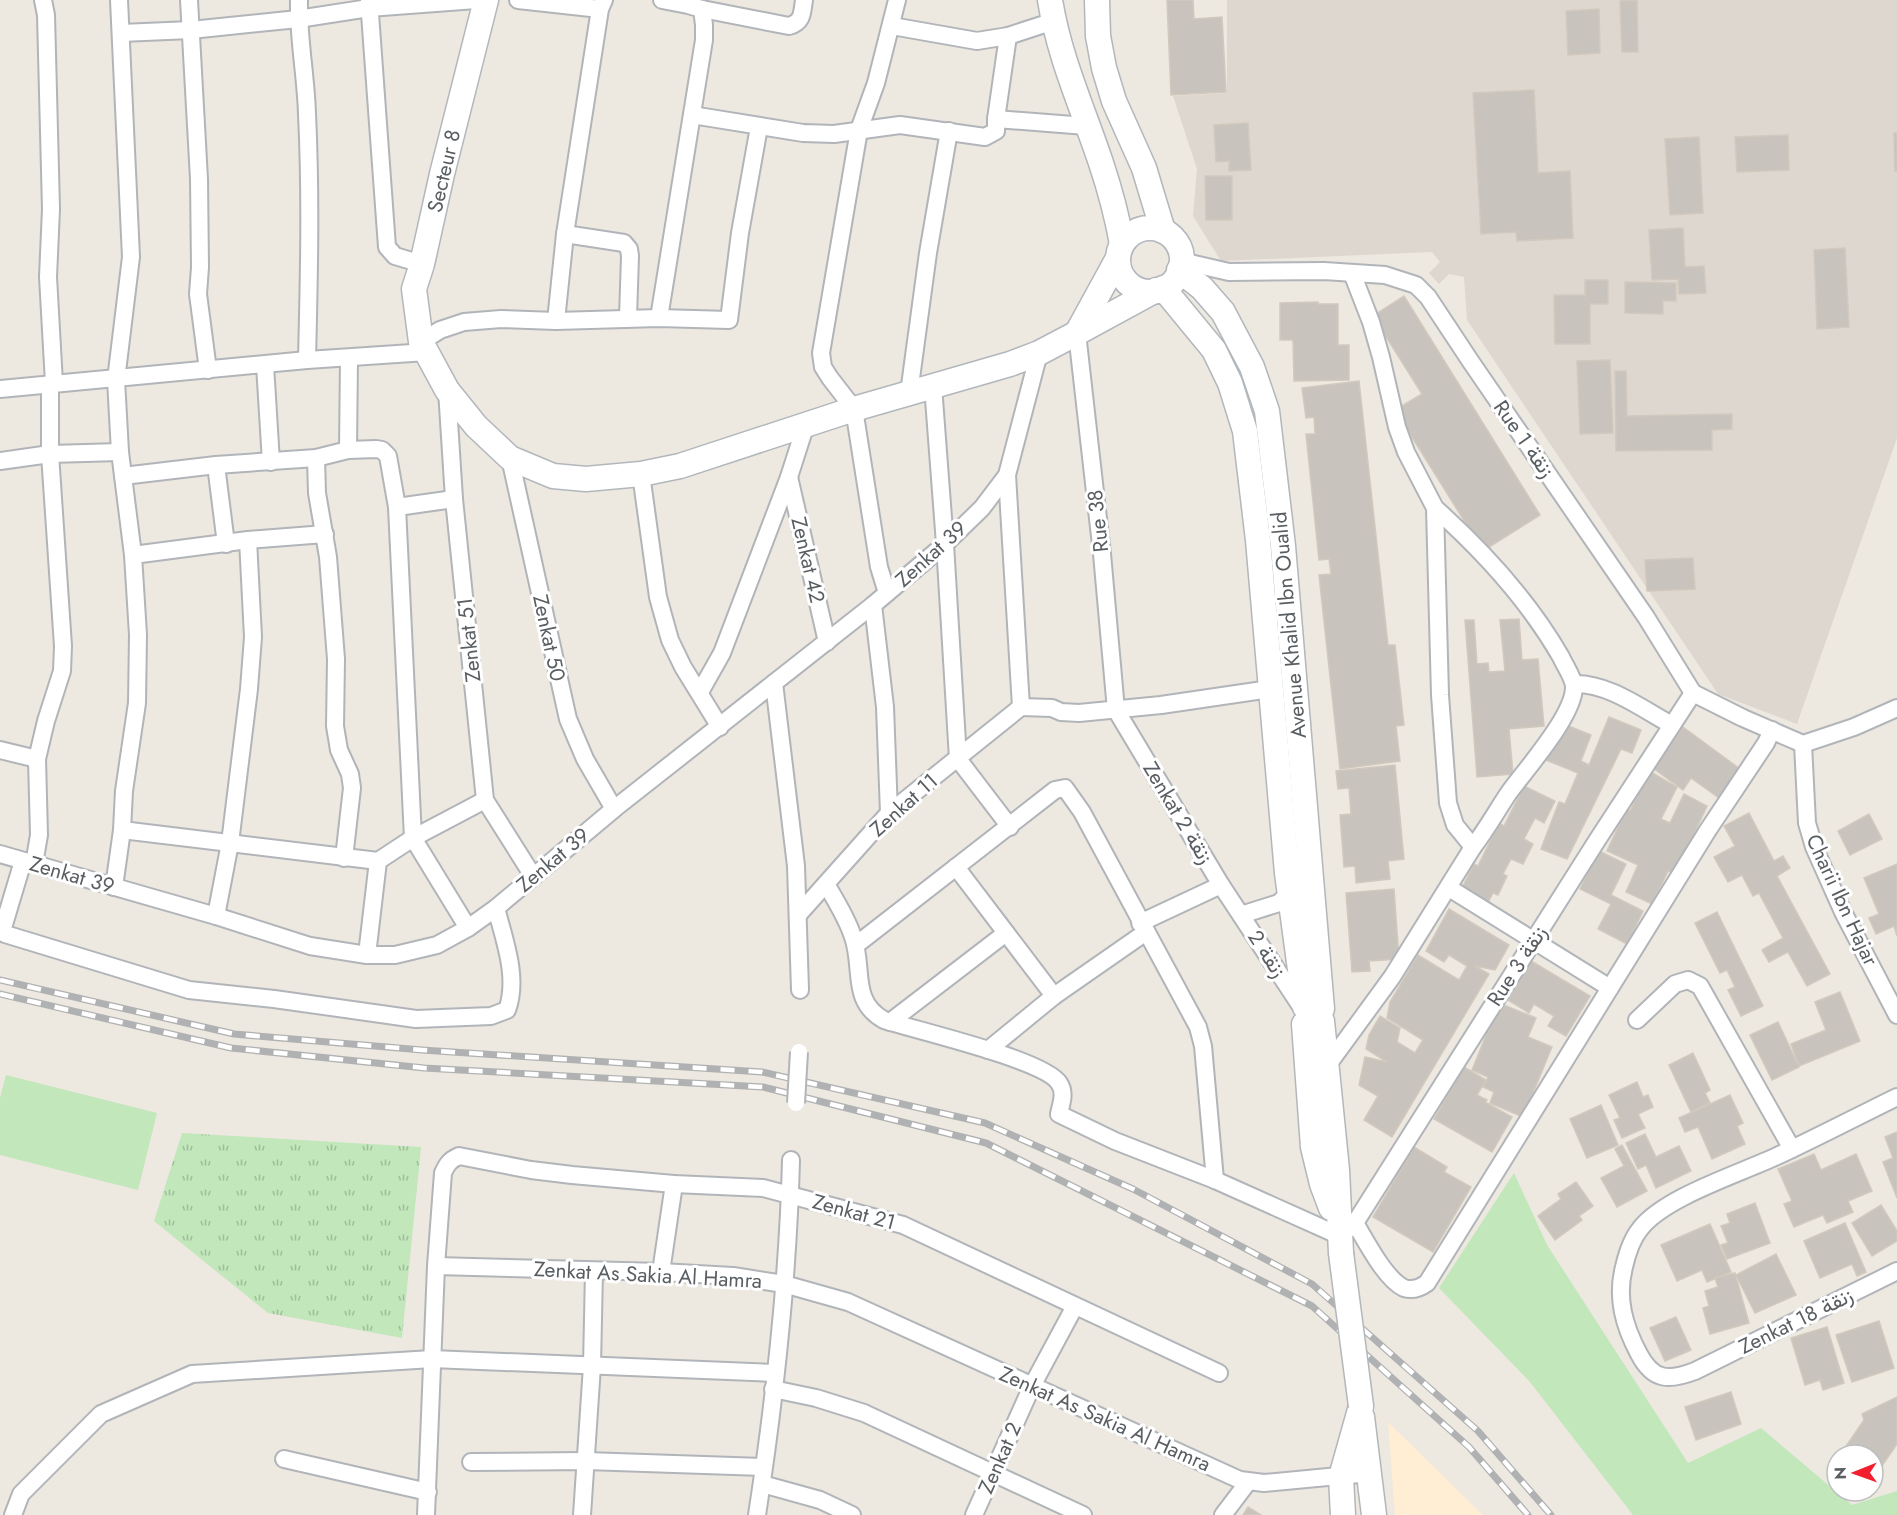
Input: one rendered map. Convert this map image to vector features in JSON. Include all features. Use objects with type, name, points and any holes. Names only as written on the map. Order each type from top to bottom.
[{"type":"main road","name":"Secteur 8","points":[[424,347],[414,289],[486,0]]},
{"type":"main road","points":[[1097,0],[1098,36],[1104,68],[1114,101],[1144,168],[1163,231]]},
{"type":"main road","points":[[1052,11],[1086,126],[1101,161],[1114,205],[1120,251],[1119,268],[1123,278],[1140,290],[1160,289]]},
{"type":"main road","points":[[424,347],[447,390],[476,426],[510,458],[553,476],[586,479],[641,474],[680,466],[806,424],[1010,364],[1038,353],[1077,333],[1172,282],[1180,265],[1177,245],[1172,237],[1154,228],[1136,231],[1120,251],[1077,333]]},
{"type":"main road","name":"Avenue Khalid Ibn Oualid","points":[[1180,265],[1223,312],[1252,366],[1266,411],[1284,546],[1311,1014],[1313,1147],[1322,1184],[1345,1237]]},
{"type":"main road","name":"Avenue Khalid Ibn Oualid","points":[[1160,289],[1214,350],[1230,383],[1245,431],[1255,509],[1289,893],[1311,1014],[1327,1066],[1374,1515]]},
{"type":"main road","name":"Avenue Khalid Ibn Oualid","points":[[1343,1515],[1341,1477],[1361,1406]]},
{"type":"street","points":[[43,0],[51,208],[48,277],[52,384],[50,454],[63,646],[62,671],[37,759],[39,819],[29,863],[3,928],[5,933],[189,990],[274,999],[416,1019],[491,1016],[507,1010],[511,986],[507,950],[496,908]]},
{"type":"street","points":[[114,888],[122,830],[124,791],[137,703],[138,635],[133,555],[120,452],[116,380],[131,257],[119,0]]},
{"type":"street","points":[[189,0],[199,179],[198,294],[208,370]]},
{"type":"street","points":[[299,0],[298,19],[307,111],[310,174],[307,360]]},
{"type":"street","points":[[121,33],[191,30],[298,19],[369,4],[476,0]]},
{"type":"street","points":[[518,0],[602,4],[565,234],[556,321]]},
{"type":"street","points":[[662,0],[789,26],[801,20],[804,0]]},
{"type":"street","points":[[887,593],[879,567],[855,409],[830,378],[824,367],[821,353],[860,130],[876,83],[897,0]]},
{"type":"street","points":[[369,4],[387,247],[394,256],[422,264]]},
{"type":"street","points":[[659,318],[704,40],[702,9]]},
{"type":"street","points":[[892,26],[977,41],[1008,36],[1052,11]]},
{"type":"street","points":[[692,115],[759,127],[823,134],[900,125],[985,137],[996,131],[1008,36]]},
{"type":"street","points":[[996,119],[1086,126]]},
{"type":"street","points":[[0,389],[349,358],[424,347],[440,330],[464,322],[501,319],[556,321],[628,318],[729,320],[759,127]]},
{"type":"street","points":[[909,393],[928,253],[949,131]]},
{"type":"street","points":[[565,234],[624,243],[629,249],[628,318]]},
{"type":"street","name":"Rue 1 زنقة","points":[[1180,265],[1229,272],[1324,271],[1384,275],[1416,285],[1428,297],[1646,617],[1693,693]]},
{"type":"street","points":[[1327,1066],[1392,977],[1473,847],[1558,726],[1573,696],[1574,684],[1557,650],[1519,597],[1466,538],[1435,508],[1403,444],[1375,334],[1352,273]]},
{"type":"street","name":"Rue 38","points":[[1077,333],[1102,554],[1116,710]]},
{"type":"street","name":"Zenkat 39","points":[[1021,707],[1007,475],[1038,353]]},
{"type":"street","points":[[348,450],[349,358]]},
{"type":"street","points":[[265,365],[271,462]]},
{"type":"street","points":[[933,386],[958,759],[1010,827]]},
{"type":"street","name":"Zenkat 51","points":[[447,390],[454,499],[485,800],[533,876]]},
{"type":"street","points":[[700,692],[722,653],[789,477],[806,424]]},
{"type":"street","points":[[123,476],[216,465],[316,458],[348,450],[376,449],[382,450],[388,456],[397,507],[414,838],[468,928]]},
{"type":"street","points":[[0,461],[50,454],[120,452]]},
{"type":"street","points":[[316,458],[317,493],[328,557],[336,659],[334,726],[339,750],[350,774],[352,788],[345,858]]},
{"type":"street","name":"Zenkat 50","points":[[510,458],[568,719],[585,759],[614,809]]},
{"type":"street","points":[[216,465],[226,544]]},
{"type":"street","points":[[641,474],[658,597],[670,640],[683,667],[720,727]]},
{"type":"street","name":"Zenkat 39","points":[[0,854],[216,916],[310,946],[367,955],[395,955],[437,945],[468,928],[496,908],[614,809],[873,605],[945,544],[982,508],[1007,475]]},
{"type":"street","name":"Zenkat 42","points":[[789,477],[827,642]]},
{"type":"street","points":[[397,507],[454,499]]},
{"type":"street","points":[[1435,508],[1440,696],[1448,803],[1455,825],[1473,847]]},
{"type":"street","points":[[133,555],[248,540],[325,534]]},
{"type":"street","points":[[216,916],[230,843],[249,689],[253,637],[248,540]]},
{"type":"street","points":[[873,605],[885,707],[889,813]]},
{"type":"street","points":[[774,683],[796,866],[800,990]]},
{"type":"street","points":[[1574,684],[1587,684],[1605,689],[1672,725]]},
{"type":"street","points":[[1021,707],[1052,708],[1068,713],[1116,710],[1270,689]]},
{"type":"street","points":[[1693,693],[1803,744],[1854,727],[1897,708]]},
{"type":"street","name":"Rue 3 زنقة","points":[[1345,1237],[1693,693]]},
{"type":"street","name":"Zenkat 11","points":[[798,915],[889,813],[1021,707]]},
{"type":"street","name":"Zenkat 2 زنقة","points":[[1116,710],[1241,915]]},
{"type":"street","points":[[826,884],[846,918],[856,945],[864,1000],[873,1014],[890,1022],[988,1050],[1043,1070],[1054,1076],[1063,1092],[1059,1114],[1115,1141],[1215,1180],[1345,1237],[1398,1283],[1413,1290],[1427,1283],[1708,830],[1748,773],[1772,730]]},
{"type":"street","name":"Charii Ibn Hajar","points":[[1803,744],[1807,823],[1814,847],[1843,912],[1897,1015]]},
{"type":"street","points":[[0,750],[37,759]]},
{"type":"street","points":[[856,945],[1055,790],[1065,788],[1082,813],[1193,1015],[1200,1033],[1215,1180]]},
{"type":"street","points":[[122,830],[378,861],[414,838],[485,800]]},
{"type":"street","points":[[367,955],[378,861]]},
{"type":"street","points":[[956,867],[1054,996]]},
{"type":"street","points":[[988,1050],[1143,927],[1221,885]]},
{"type":"street","points":[[1449,888],[1610,988]]},
{"type":"street","name":"زنقة 2","points":[[1289,893],[1279,903],[1241,915],[1311,1014]]},
{"type":"street","points":[[890,1022],[1006,933]]},
{"type":"street","points":[[1637,1020],[1675,984],[1688,980],[1700,986],[1792,1149],[1897,1097]]},
{"type":"street","points":[[796,1103],[799,1052]]},
{"type":"street","name":"Zenkat 18 زنقة","points":[[1792,1149],[1692,1193],[1653,1216],[1638,1231],[1621,1279],[1620,1294],[1622,1313],[1640,1356],[1651,1371],[1665,1377],[1675,1378],[1695,1371],[1897,1271]]},
{"type":"street","name":"Zenkat 21","points":[[436,1266],[443,1173],[447,1164],[459,1156],[531,1170],[674,1184],[750,1187],[790,1194],[911,1228],[1220,1373]]},
{"type":"street","points":[[757,1515],[784,1284],[791,1160]]},
{"type":"street","points":[[661,1272],[674,1184]]},
{"type":"street","points":[[426,1515],[436,1266]]},
{"type":"street","name":"Zenkat As Sakia Al Hamra","points":[[436,1266],[661,1272],[733,1276],[784,1284],[848,1302],[1230,1476],[1248,1482],[1264,1483],[1370,1473]]},
{"type":"street","points":[[582,1515],[592,1366],[594,1271]]},
{"type":"street","name":"Zenkat 2","points":[[974,1515],[1032,1386],[1075,1305]]},
{"type":"street","points":[[13,1515],[21,1494],[101,1413],[192,1374],[432,1359],[592,1366],[774,1381],[816,1398],[864,1413],[1083,1515]]},
{"type":"street","points":[[284,1459],[428,1492]]},
{"type":"street","points":[[471,1461],[586,1461],[763,1475],[852,1515]]},
{"type":"street","points":[[1223,1515],[1248,1482]]},
{"type":"shaded area","points":[[1227,0],[1897,0],[1897,438],[1797,724],[1718,694],[1467,320],[1464,277],[1449,274],[1439,284],[1429,273],[1440,262],[1432,252],[1221,261],[1193,216],[1197,169],[1173,96],[1227,93]]},
{"type":"shaded area","points":[[1388,1422],[1483,1515],[1395,1515]]},
{"type":"green space","points":[[6,1075],[157,1113],[138,1190],[0,1155],[0,1098]]},
{"type":"green space","points":[[182,1133],[421,1147],[402,1338],[268,1313],[154,1221]]},
{"type":"green space","points":[[1514,1173],[1547,1245],[1688,1463],[1761,1428],[1825,1482],[1825,1503],[1850,1503],[1852,1505],[1885,1503],[1885,1495],[1897,1491],[1897,1515],[1633,1515],[1530,1382],[1439,1288]]},
{"type":"building","points":[[1167,0],[1193,0],[1194,19],[1222,17],[1226,92],[1171,95]]},
{"type":"building","points":[[1637,0],[1638,52],[1622,52],[1620,1]]},
{"type":"building","points":[[1599,9],[1600,53],[1568,55],[1566,11]]},
{"type":"building","points":[[1534,90],[1538,173],[1570,171],[1573,238],[1517,241],[1516,232],[1481,234],[1473,93]]},
{"type":"building","points":[[1248,123],[1251,170],[1229,171],[1229,161],[1216,162],[1214,125]]},
{"type":"building","points":[[1894,133],[1897,133],[1897,171],[1895,171]]},
{"type":"building","points":[[1788,135],[1789,170],[1737,172],[1735,137]]},
{"type":"building","points":[[1699,137],[1703,213],[1670,215],[1665,139]]},
{"type":"building","points":[[1205,176],[1232,176],[1232,220],[1206,220]]},
{"type":"building","points":[[1683,228],[1685,267],[1704,266],[1706,293],[1679,294],[1678,279],[1652,280],[1649,230]]},
{"type":"building","points":[[1845,248],[1849,327],[1817,329],[1814,250]]},
{"type":"building","points":[[1585,280],[1608,280],[1608,304],[1590,304],[1590,344],[1555,344],[1554,295],[1585,295]]},
{"type":"building","points":[[1625,282],[1676,283],[1676,301],[1663,301],[1663,314],[1625,313]]},
{"type":"building","points":[[1404,296],[1540,515],[1483,551],[1395,410],[1422,394],[1373,316]]},
{"type":"building","points":[[1318,302],[1318,304],[1338,304],[1338,345],[1349,345],[1349,380],[1294,381],[1293,340],[1280,340],[1280,303]]},
{"type":"building","points":[[1610,360],[1613,433],[1580,434],[1577,361]]},
{"type":"building","points":[[1615,371],[1626,371],[1627,416],[1732,414],[1732,429],[1712,430],[1712,450],[1616,451]]},
{"type":"building","points":[[1359,381],[1388,645],[1395,645],[1404,725],[1396,726],[1400,761],[1340,769],[1319,575],[1331,574],[1329,559],[1319,560],[1306,434],[1315,434],[1314,417],[1306,418],[1302,388]]},
{"type":"building","points":[[1693,558],[1695,589],[1647,591],[1645,560]]},
{"type":"building","points":[[1519,619],[1522,660],[1538,659],[1544,726],[1509,729],[1513,774],[1477,777],[1465,620],[1474,620],[1477,664],[1488,663],[1489,672],[1505,671],[1500,620]]},
{"type":"building","points":[[1609,717],[1641,730],[1632,753],[1621,749],[1567,859],[1541,849],[1559,802],[1565,804],[1578,773],[1546,760],[1561,723],[1591,735],[1581,761],[1589,765]]},
{"type":"building","points":[[1683,727],[1740,769],[1719,798],[1691,778],[1683,790],[1653,768]]},
{"type":"building","points":[[1395,765],[1404,859],[1388,861],[1390,879],[1356,883],[1355,866],[1344,867],[1340,815],[1351,814],[1349,788],[1338,789],[1336,771]]},
{"type":"building","points":[[1649,771],[1677,787],[1661,819],[1670,823],[1684,794],[1707,806],[1675,874],[1668,871],[1652,904],[1626,892],[1638,865],[1607,851],[1627,808],[1630,811]]},
{"type":"building","points":[[1524,786],[1555,801],[1544,823],[1535,818],[1524,839],[1533,844],[1523,864],[1511,859],[1503,874],[1507,876],[1498,895],[1493,893],[1486,906],[1460,892],[1474,864],[1478,866],[1499,823],[1504,826]]},
{"type":"building","points":[[1749,813],[1774,861],[1783,856],[1790,868],[1777,876],[1830,974],[1807,986],[1788,952],[1769,962],[1762,950],[1783,938],[1759,893],[1753,896],[1742,875],[1728,882],[1714,857],[1735,846],[1724,826]]},
{"type":"building","points":[[1869,814],[1882,839],[1850,855],[1838,831]]},
{"type":"building","points":[[1599,851],[1626,864],[1611,895],[1643,911],[1627,944],[1598,929],[1611,904],[1580,889]]},
{"type":"building","points":[[1897,864],[1897,936],[1894,926],[1876,934],[1869,918],[1879,914],[1864,878]]},
{"type":"building","points":[[1394,889],[1399,959],[1369,961],[1370,971],[1352,972],[1346,893]]},
{"type":"building","points":[[1449,909],[1509,945],[1495,970],[1475,966],[1489,974],[1392,1137],[1364,1120],[1378,1096],[1359,1085],[1365,1057],[1387,1062],[1366,1049],[1369,1035],[1380,1016],[1400,1028],[1397,1042],[1415,1053],[1423,1040],[1387,1018],[1390,1002],[1418,955],[1459,980],[1467,966],[1449,955],[1444,962],[1426,951]]},
{"type":"building","points":[[1717,912],[1763,1006],[1741,1016],[1728,990],[1735,987],[1727,970],[1720,973],[1695,923]]},
{"type":"building","points":[[1531,961],[1590,996],[1566,1036],[1548,1026],[1554,1016],[1534,1004],[1529,1013],[1508,1000]]},
{"type":"building","points":[[1840,992],[1860,1041],[1799,1066],[1791,1044],[1826,1030],[1815,1002]]},
{"type":"building","points":[[1499,1003],[1536,1018],[1528,1037],[1552,1047],[1523,1117],[1490,1103],[1494,1092],[1483,1087],[1488,1077],[1472,1070]]},
{"type":"building","points":[[1778,1022],[1799,1067],[1772,1080],[1750,1035]]},
{"type":"building","points":[[1693,1053],[1710,1090],[1705,1093],[1710,1103],[1691,1112],[1669,1065]]},
{"type":"building","points":[[1464,1067],[1486,1080],[1477,1095],[1512,1117],[1492,1152],[1434,1119]]},
{"type":"building","points":[[1637,1082],[1643,1097],[1648,1095],[1653,1107],[1638,1114],[1645,1128],[1622,1138],[1614,1120],[1620,1118],[1609,1095]]},
{"type":"building","points":[[1730,1095],[1743,1123],[1737,1126],[1745,1144],[1712,1159],[1698,1127],[1685,1132],[1679,1118]]},
{"type":"building","points":[[1601,1105],[1618,1145],[1587,1158],[1570,1119]]},
{"type":"building","points":[[1897,1132],[1897,1198],[1883,1162],[1893,1158],[1885,1137]]},
{"type":"building","points":[[1645,1134],[1656,1157],[1679,1146],[1691,1171],[1656,1188],[1646,1165],[1638,1169],[1626,1143]]},
{"type":"building","points":[[1622,1145],[1647,1191],[1617,1207],[1601,1178],[1624,1166],[1615,1149]]},
{"type":"building","points":[[1414,1147],[1447,1167],[1444,1172],[1471,1187],[1433,1252],[1373,1217]]},
{"type":"building","points":[[1814,1154],[1821,1170],[1856,1154],[1872,1191],[1848,1201],[1853,1212],[1827,1223],[1823,1215],[1794,1227],[1784,1204],[1792,1201],[1778,1169]]},
{"type":"building","points":[[1576,1182],[1593,1206],[1579,1216],[1582,1220],[1555,1240],[1538,1216],[1561,1199],[1558,1194]]},
{"type":"building","points":[[1755,1203],[1770,1243],[1727,1259],[1721,1245],[1728,1243],[1721,1226],[1730,1223],[1727,1214]]},
{"type":"building","points":[[1881,1205],[1897,1231],[1897,1241],[1872,1256],[1852,1223]]},
{"type":"building","points":[[1845,1223],[1866,1272],[1857,1276],[1852,1264],[1820,1278],[1804,1241]]},
{"type":"building","points":[[1710,1224],[1731,1272],[1707,1282],[1702,1270],[1677,1281],[1661,1245]]},
{"type":"building","points":[[1776,1254],[1796,1295],[1755,1313],[1736,1275]]},
{"type":"building","points":[[1735,1273],[1749,1323],[1710,1334],[1703,1308],[1709,1306],[1705,1291],[1718,1287],[1715,1278]]},
{"type":"building","points":[[1676,1317],[1691,1350],[1665,1361],[1650,1328]]},
{"type":"building","points":[[1879,1321],[1894,1368],[1852,1382],[1836,1335]]},
{"type":"building","points":[[1827,1327],[1844,1383],[1823,1390],[1820,1380],[1805,1385],[1791,1338]]},
{"type":"building","points":[[1731,1392],[1741,1424],[1696,1440],[1685,1407]]},
{"type":"building","points":[[1897,1397],[1897,1444],[1885,1462],[1885,1443],[1848,1443],[1864,1420],[1862,1414]]},
{"type":"building","points":[[1248,1507],[1261,1515],[1243,1515]]},
{"type":"railway","points":[[0,980],[234,1034],[422,1050],[762,1072],[985,1123],[1133,1189],[1312,1284],[1478,1431],[1551,1515]]},
{"type":"railway","points":[[0,994],[231,1048],[424,1068],[763,1087],[986,1143],[1312,1306],[1469,1447],[1528,1515]]}]
